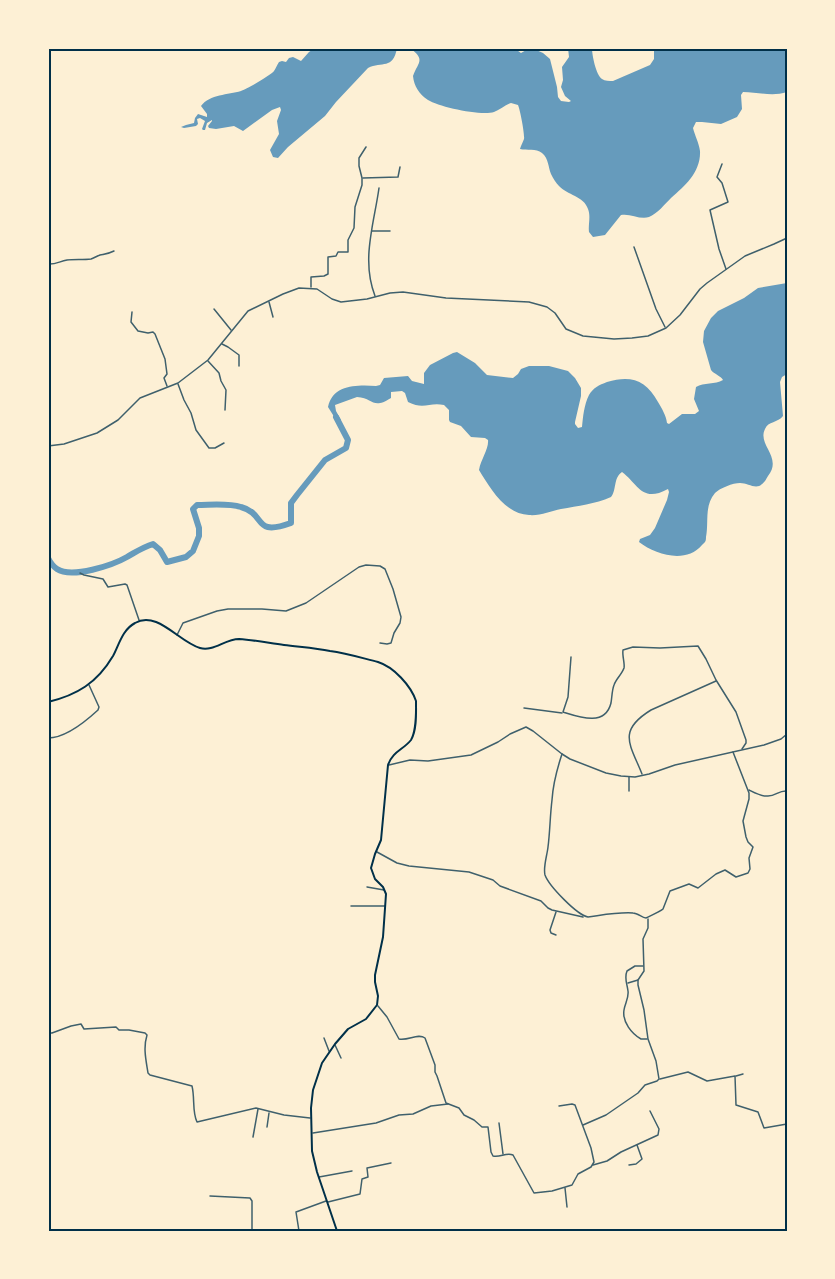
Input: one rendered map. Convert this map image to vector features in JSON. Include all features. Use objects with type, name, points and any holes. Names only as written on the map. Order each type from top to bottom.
[{"type":"main road","points":[[48,702],[80,691],[89,685],[105,668],[128,628],[139,621],[149,620],[155,621],[177,636],[204,649],[232,640],[246,640],[329,651],[385,664],[406,684],[414,696],[416,701],[414,734],[408,743],[394,754],[388,765],[381,840],[371,871],[385,890],[382,946],[375,975],[377,1005],[366,1019],[352,1026],[335,1044],[318,1072],[313,1090],[312,1151],[318,1177],[337,1231]]},
{"type":"street","points":[[311,288],[311,277],[328,274],[328,256],[336,256],[338,252],[348,252],[348,240],[355,227],[356,207],[362,185],[359,162],[366,147]]},
{"type":"street","points":[[722,164],[717,177],[722,183],[728,202],[710,210],[726,270]]},
{"type":"street","points":[[362,178],[398,177],[400,166]]},
{"type":"street","points":[[375,298],[368,265],[371,231],[379,188]]},
{"type":"street","points":[[371,231],[390,231]]},
{"type":"street","points":[[48,446],[64,444],[97,433],[118,420],[140,398],[178,383],[208,360],[248,311],[299,288],[322,291],[339,302],[406,292],[446,298],[535,303],[555,313],[563,327],[569,331],[590,337],[636,338],[648,336],[666,328],[680,315],[700,289],[745,256],[787,238]]},
{"type":"street","points":[[634,247],[656,309],[666,328]]},
{"type":"street","points":[[48,264],[92,259],[114,251]]},
{"type":"street","points":[[268,301],[273,317]]},
{"type":"street","points":[[214,309],[232,330]]},
{"type":"street","points":[[132,312],[131,322],[138,331],[155,334],[165,359],[167,375],[164,378],[167,387]]},
{"type":"street","points":[[221,343],[239,355],[239,366]]},
{"type":"street","points":[[208,360],[219,373],[226,390],[225,410]]},
{"type":"street","points":[[178,383],[196,430],[207,447],[211,449],[224,443]]},
{"type":"street","points":[[177,636],[183,623],[217,611],[241,609],[283,611],[296,607],[311,600],[346,574],[366,565],[380,566],[385,569],[401,616],[391,643],[380,643]]},
{"type":"street","points":[[80,573],[84,576],[103,579],[108,587],[126,584],[139,621]]},
{"type":"street","points":[[524,708],[563,712],[593,719],[601,717],[610,704],[613,687],[624,668],[622,651],[628,648],[672,648],[696,645],[730,701],[741,725],[746,743],[741,749]]},
{"type":"street","points":[[563,712],[568,698],[571,657]]},
{"type":"street","points":[[642,775],[629,742],[628,735],[633,724],[651,710],[716,680]]},
{"type":"street","points":[[48,738],[62,736],[86,721],[98,710],[99,707],[89,685]]},
{"type":"street","points":[[388,765],[410,760],[428,761],[471,755],[524,727],[533,730],[562,754],[580,763],[606,773],[629,777],[772,743],[787,734]]},
{"type":"street","points":[[648,918],[663,909],[669,891],[689,884],[698,888],[725,870],[736,877],[748,873],[749,858],[753,848],[747,839],[743,821],[749,799],[748,790],[734,752]]},
{"type":"street","points":[[562,754],[552,798],[545,875],[570,906],[584,916]]},
{"type":"street","points":[[629,777],[629,792]]},
{"type":"street","points":[[748,790],[767,796],[787,791]]},
{"type":"street","points":[[376,851],[400,864],[470,872],[494,880],[500,886],[540,901],[556,911],[582,917],[638,913],[648,918]]},
{"type":"street","points":[[367,887],[385,890]]},
{"type":"street","points":[[351,906],[385,906]]},
{"type":"street","points":[[556,911],[550,930],[556,935]]},
{"type":"street","points":[[626,984],[638,980],[644,973],[643,939],[648,928],[648,918]]},
{"type":"street","points":[[644,966],[635,966],[627,971],[625,978],[628,1000],[624,1012],[629,1028],[638,1038],[648,1039]]},
{"type":"street","points":[[638,980],[648,1039],[656,1061],[659,1079]]},
{"type":"street","points":[[377,1005],[387,1017],[399,1039],[420,1036],[425,1038],[448,1104]]},
{"type":"street","points":[[48,1032],[52,1033],[81,1024],[83,1029],[116,1027],[118,1030],[145,1033],[147,1035],[145,1054],[148,1073],[192,1086],[194,1116],[197,1122],[254,1108],[311,1118]]},
{"type":"street","points":[[324,1038],[329,1052]]},
{"type":"street","points":[[335,1044],[341,1058]]},
{"type":"street","points":[[582,1125],[606,1115],[638,1094],[645,1085],[659,1079],[688,1072],[709,1081],[743,1074]]},
{"type":"street","points":[[735,1076],[736,1105],[758,1112],[764,1128],[787,1124]]},
{"type":"street","points":[[312,1133],[376,1123],[399,1115],[413,1114],[431,1106],[448,1104],[459,1108],[464,1116],[480,1126],[488,1127],[492,1154],[495,1157],[513,1155],[534,1193],[573,1185],[578,1174],[659,1133],[650,1112]]},
{"type":"street","points":[[559,1106],[574,1104],[594,1156],[593,1165]]},
{"type":"street","points":[[253,1137],[258,1108]]},
{"type":"street","points":[[267,1126],[269,1112]]},
{"type":"street","points":[[499,1123],[503,1155]]},
{"type":"street","points":[[629,1166],[642,1159],[637,1144]]},
{"type":"street","points":[[299,1231],[297,1212],[327,1201],[360,1194],[362,1179],[368,1177],[367,1168],[391,1163]]},
{"type":"street","points":[[318,1177],[352,1170]]},
{"type":"street","points":[[565,1188],[567,1207]]},
{"type":"street","points":[[210,1196],[250,1198],[252,1201],[250,1231],[259,1231]]},
{"type":"water","points":[[315,48],[397,48],[390,62],[368,68],[325,116],[278,158],[273,157],[270,150],[279,134],[277,121],[280,107],[272,110],[243,131],[234,126],[209,128],[212,120],[203,130],[205,121],[200,118],[197,119],[196,126],[181,127],[194,123],[198,114],[207,117],[201,106],[209,99],[244,90],[272,73],[279,62],[286,62],[293,57],[301,61]]},
{"type":"water","points":[[410,48],[514,48],[521,53],[534,49],[550,59],[558,97],[561,101],[569,102],[571,101],[565,96],[561,87],[562,67],[569,57],[568,48],[592,48],[600,77],[613,81],[650,65],[654,59],[654,48],[787,48],[787,92],[770,94],[743,92],[741,95],[742,109],[737,117],[721,124],[696,122],[693,128],[700,159],[687,183],[652,216],[642,218],[621,215],[605,235],[593,237],[589,232],[588,209],[583,201],[558,185],[542,153],[520,149],[524,137],[518,105],[511,103],[494,112],[480,113],[433,103],[420,92],[414,83],[413,76],[419,58]]},
{"type":"water","points":[[787,283],[787,374],[780,382],[783,416],[766,426],[763,435],[772,457],[772,469],[760,486],[737,483],[715,493],[709,503],[706,541],[688,554],[671,556],[662,554],[639,542],[640,539],[650,535],[655,528],[667,500],[668,489],[659,493],[647,493],[637,487],[622,472],[617,477],[611,497],[541,514],[520,514],[499,499],[479,470],[488,440],[471,437],[461,426],[450,422],[449,410],[444,405],[422,406],[408,402],[402,391],[391,392],[391,398],[380,403],[357,397],[335,405],[341,420],[338,423],[328,407],[331,399],[341,390],[354,386],[380,385],[384,378],[408,376],[412,381],[424,384],[424,373],[430,365],[457,352],[475,363],[487,375],[513,378],[521,369],[529,366],[549,366],[568,371],[581,388],[575,422],[578,428],[582,427],[586,403],[592,390],[607,382],[623,379],[631,379],[643,384],[658,402],[669,424],[682,414],[695,414],[699,411],[694,399],[696,387],[723,380],[711,370],[703,342],[704,331],[711,318],[718,311],[758,288]]},
{"type":"waterway","points":[[48,558],[57,569],[64,572],[82,572],[112,564],[153,544],[160,550],[167,562],[186,557],[193,551],[199,536],[193,509],[197,505],[241,507],[249,510],[261,523],[270,527],[291,523],[291,503],[325,460],[346,448],[348,440],[336,417]]}]
